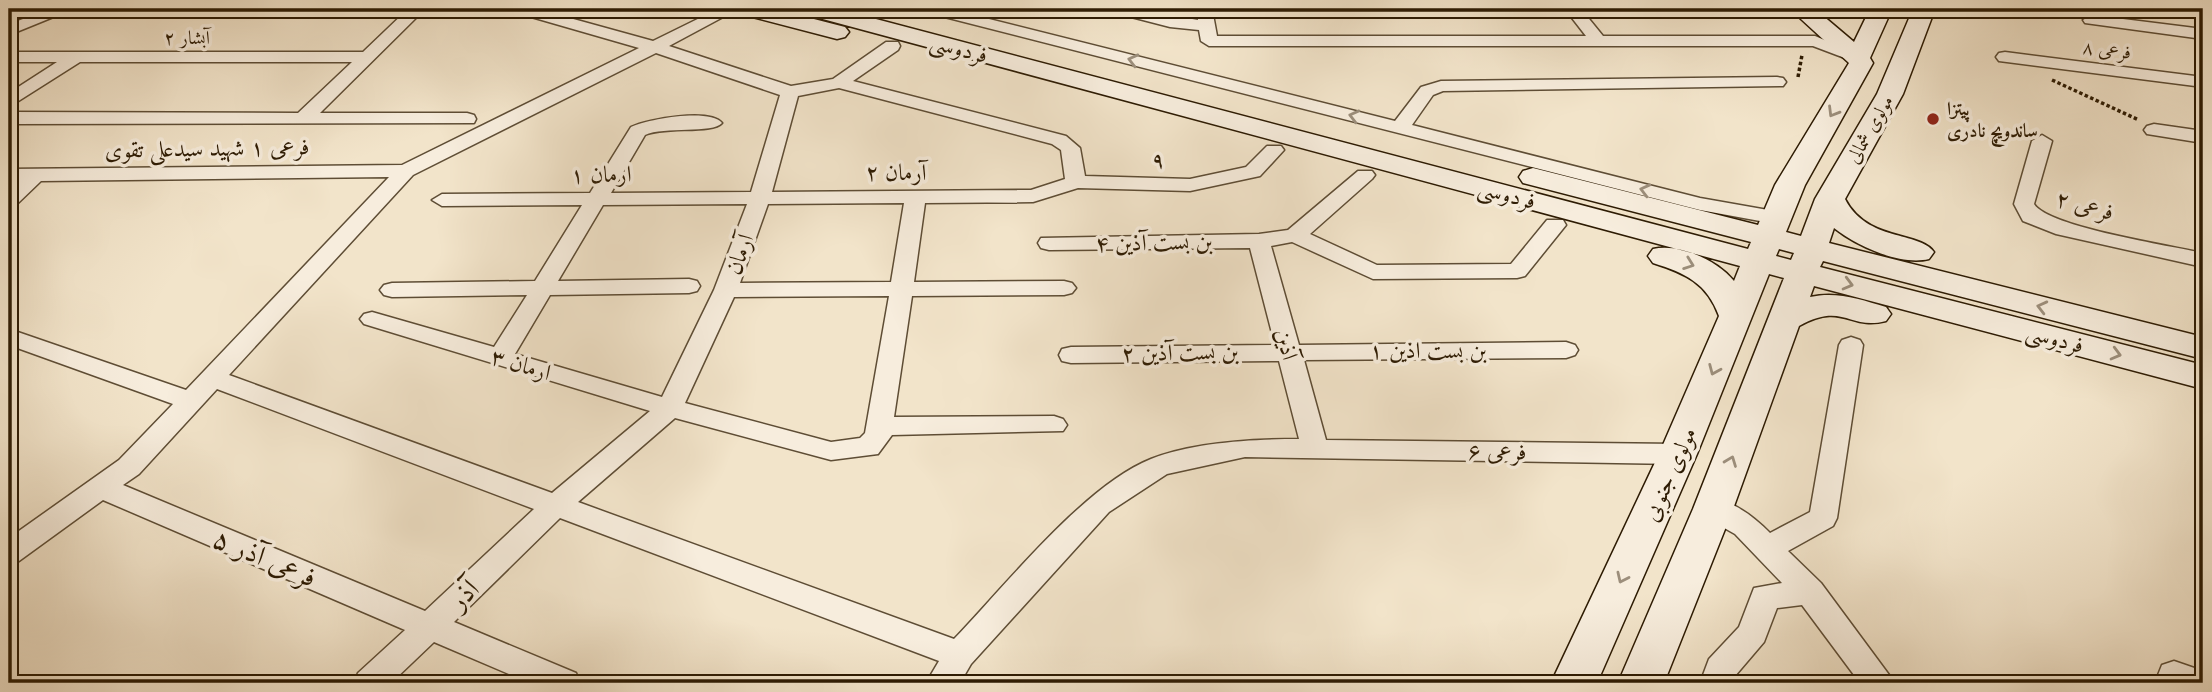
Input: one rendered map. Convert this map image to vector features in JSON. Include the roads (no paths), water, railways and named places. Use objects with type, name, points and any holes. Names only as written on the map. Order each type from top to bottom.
[{"type":"street","points":[[9,30],[64,9]]},
{"type":"street","points":[[303,119],[416,9]]},
{"type":"street","points":[[520,9],[652,46],[790,92],[839,83],[892,46]]},
{"type":"street","points":[[9,554],[129,467],[406,171],[730,9]]},
{"type":"street","points":[[748,9],[1696,265],[1723,287],[1736,317]]},
{"type":"street","name":"فردوسی","points":[[811,9],[1587,203],[1767,230]]},
{"type":"street","name":"فردوسی","points":[[876,9],[1587,203],[1697,219],[1736,219],[1767,230],[1805,260],[2203,377]]},
{"type":"street","points":[[931,9],[1700,204],[1767,230]]},
{"type":"street","points":[[1118,9],[1170,22],[1206,25],[1599,42],[1815,41],[1857,68],[1895,83]]},
{"type":"street","points":[[1573,9],[1599,42]]},
{"type":"street","points":[[1801,9],[1857,68]]},
{"type":"street","name":"مولوی شمالی","points":[[1767,230],[1857,68],[1881,9]]},
{"type":"street","name":"مولوی شمالی","points":[[1805,260],[1830,199],[1895,83],[1924,9]]},
{"type":"street","points":[[978,21],[1004,19],[1016,12]]},
{"type":"street","points":[[2091,20],[2203,34]]},
{"type":"street","name":"آبشار ۲","points":[[9,57],[365,57]]},
{"type":"street","name":"فرعی ۸","points":[[2005,57],[2203,82]]},
{"type":"street","points":[[9,101],[75,58]]},
{"type":"street","points":[[1400,128],[1427,91],[1441,86],[1777,82]]},
{"type":"street","points":[[839,83],[1059,140],[1070,148],[1076,182]]},
{"type":"street","name":"آرمان","points":[[670,408],[726,290],[760,197],[790,92]]},
{"type":"street","points":[[9,118],[467,119]]},
{"type":"street","points":[[500,358],[638,131],[661,123],[713,123]]},
{"type":"street","points":[[2154,130],[2203,137]]},
{"type":"street","name":"فرعی ۲","points":[[2042,141],[2024,204],[2031,216],[2064,229],[2203,260]]},
{"type":"street","name":"۹","points":[[1033,196],[1076,182],[1190,185],[1253,172],[1274,150]]},
{"type":"street","name":"فرعی ۱ شهید سیدعلی تقوی","points":[[9,175],[406,171]]},
{"type":"street","points":[[9,201],[36,174]]},
{"type":"street","points":[[1365,175],[1295,235],[1373,272],[1517,271],[1555,225]]},
{"type":"street","points":[[916,196],[879,426],[1054,425]]},
{"type":"street","name":"آرمان ۲","points":[[760,197],[1033,196]]},
{"type":"street","name":"ارمان ۱","points":[[442,200],[760,197]]},
{"type":"street","points":[[1830,199],[1844,221],[1888,244],[2203,324]]},
{"type":"street","name":"مولوی جنوبی","points":[[1574,683],[1678,454],[1736,317],[1767,230]]},
{"type":"street","name":"بن بست آذین ۴","points":[[1049,243],[1259,241],[1295,235]]},
{"type":"street","name":"آذین","points":[[1259,241],[1315,448]]},
{"type":"street","points":[[1641,683],[1713,509],[1805,260]]},
{"type":"street","name":"فردوسی","points":[[1805,260],[2203,348]]},
{"type":"street","points":[[392,289],[689,286]]},
{"type":"street","points":[[726,290],[1064,288]]},
{"type":"street","points":[[1785,320],[1811,305],[1836,303],[2203,402]]},
{"type":"street","name":"ارمان ۳","points":[[372,319],[670,408],[831,451],[867,447],[878,436],[879,426]]},
{"type":"street","points":[[9,337],[190,401]]},
{"type":"street","points":[[1767,549],[1824,518],[1851,345]]},
{"type":"street","name":"بن بست اذین ۱","points":[[1289,350],[1566,350]]},
{"type":"street","name":"بن بست آذین ۲","points":[[1070,355],[1289,350]]},
{"type":"street","points":[[212,378],[960,654]]},
{"type":"street","name":"آذر","points":[[370,683],[556,505],[670,408]]},
{"type":"street","name":"فرعی ۶","points":[[942,683],[960,654],[1099,505],[1159,466],[1245,448],[1678,454]]},
{"type":"street","name":"فرعی آذر ۵","points":[[100,487],[564,683]]},
{"type":"street","points":[[1713,509],[1745,526],[1810,592],[1879,683]]},
{"type":"street","points":[[1716,683],[1721,669],[1754,633],[1765,597],[1810,592]]},
{"type":"place","name":"پیتزا ساندویچ نادری","points":[[1933,119]]}]
